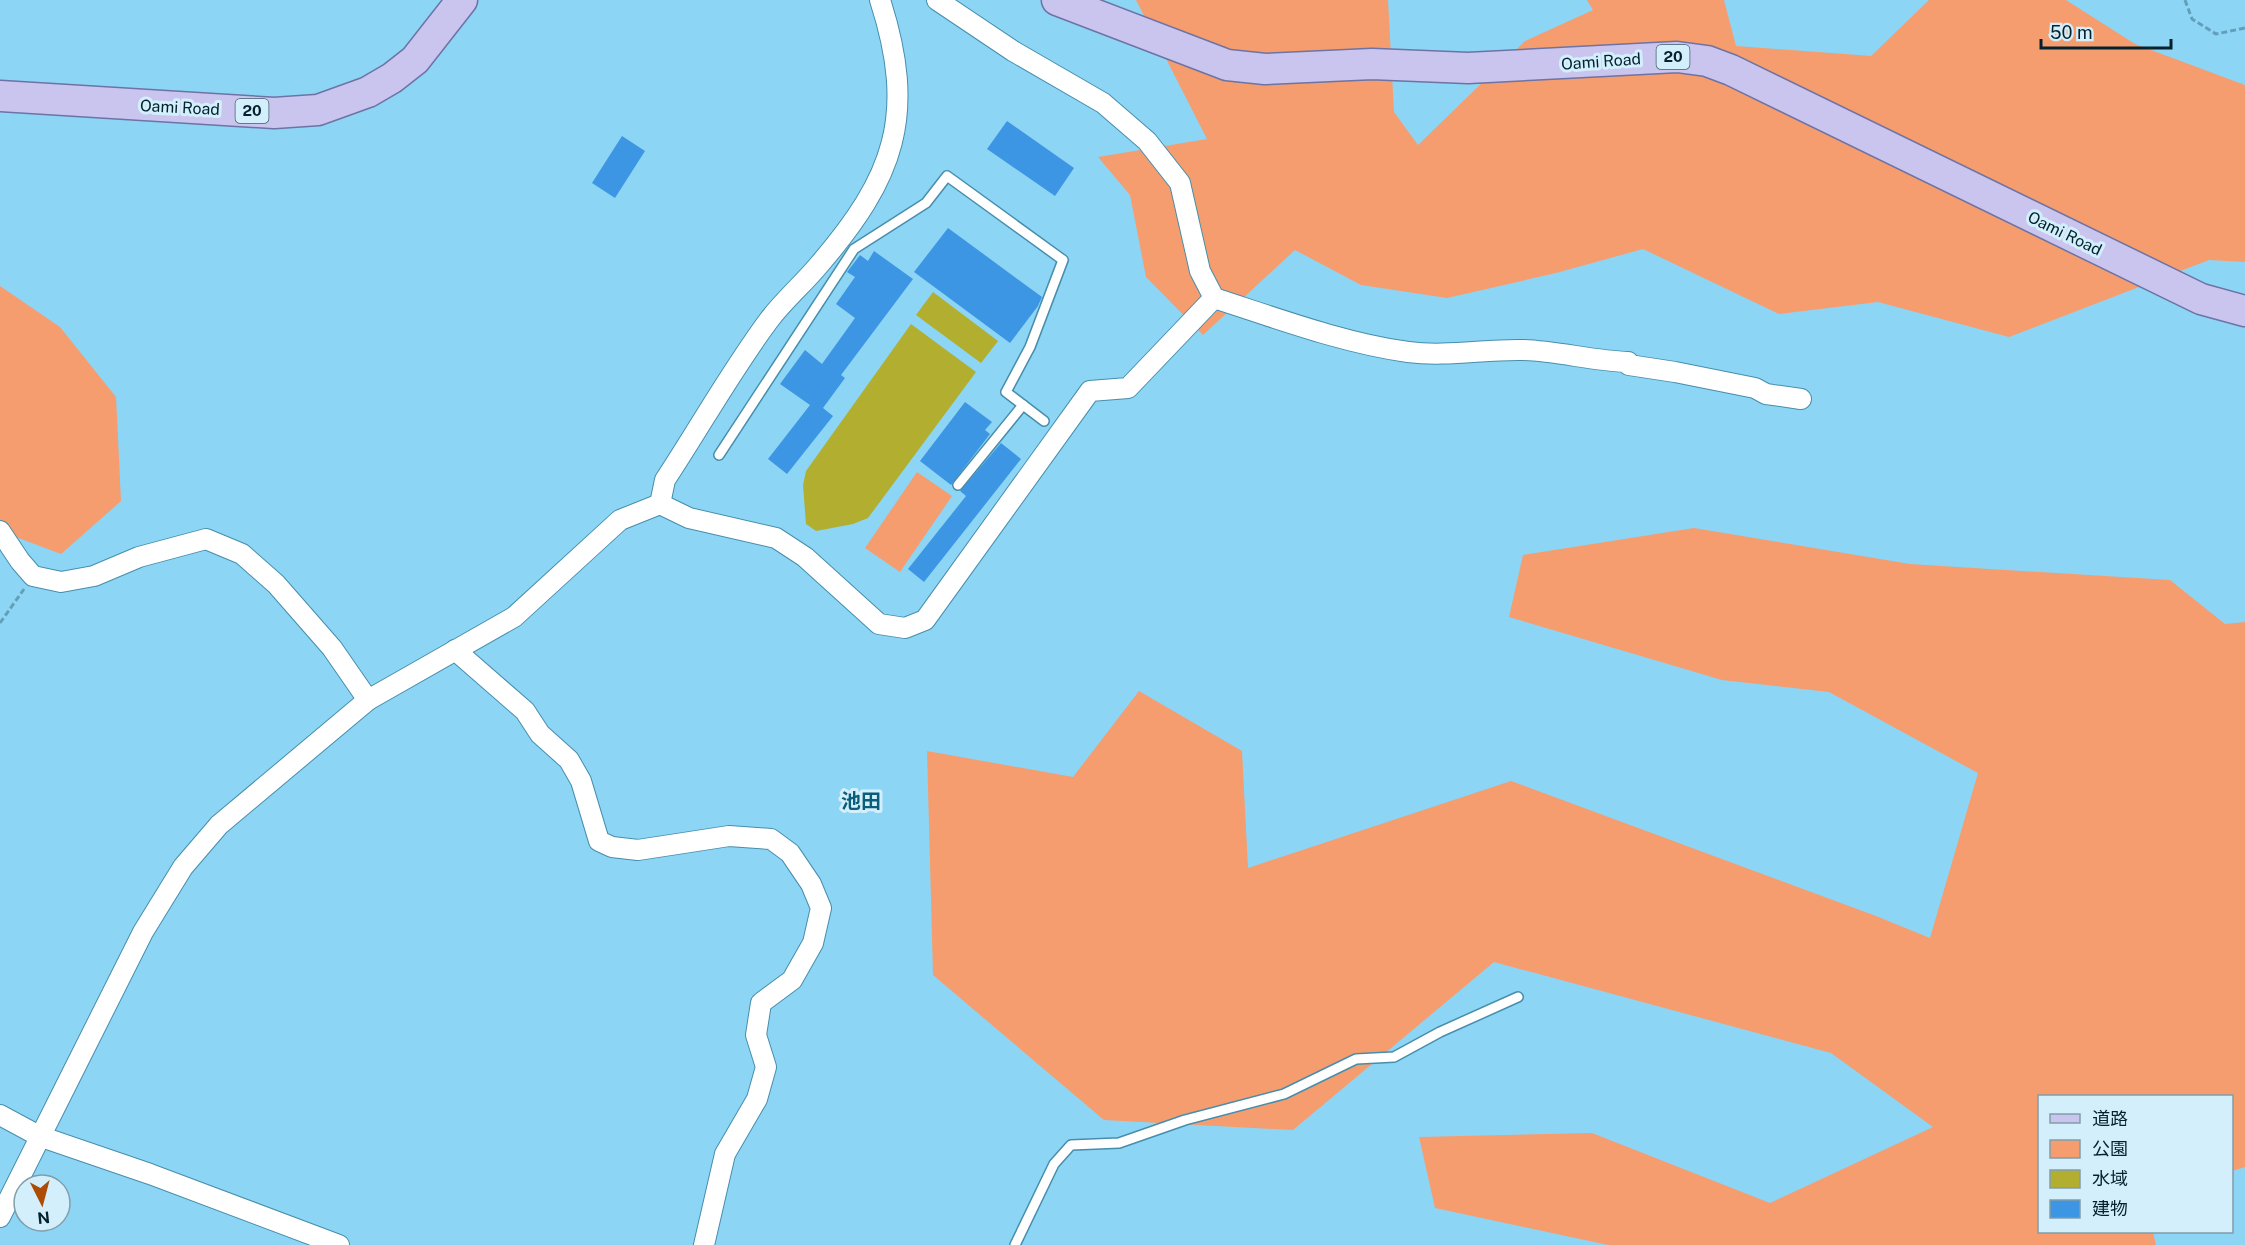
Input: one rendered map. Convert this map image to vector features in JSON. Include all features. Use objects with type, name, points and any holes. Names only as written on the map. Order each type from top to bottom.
[{"type":"main road","name":"Oami Road","points":[[0,96],[274,113],[318,110],[360,95],[392,78],[415,60],[462,0]]},
{"type":"main road","name":"Oami Road","points":[[1057,0],[1227,65],[1265,69],[1372,64],[1468,68],[1660,57],[1707,62],[1731,70],[2201,299],[2245,311]]},
{"type":"street","points":[[660,504],[665,480],[764,327],[819,266],[860,214],[881,178],[893,140],[899,103],[895,56],[880,0]]},
{"type":"street","points":[[937,0],[1013,51],[1102,103],[1147,141],[1180,183],[1200,271],[1214,298],[1359,343],[1409,352],[1452,354],[1522,350],[1563,354],[1628,362],[1629,365],[1675,372],[1755,388],[1766,394],[1801,399]]},
{"type":"street","points":[[0,1217],[143,932],[183,867],[219,825],[368,700],[514,617],[620,520],[660,504],[689,518],[776,538],[805,557],[879,624],[905,628],[925,620],[1090,391],[1128,388],[1214,298]]},
{"type":"street","points":[[0,531],[33,576],[61,582],[94,576],[139,557],[206,539],[242,554],[276,584],[332,648],[368,700]]},
{"type":"street","points":[[455,650],[525,711],[540,734],[569,760],[581,781],[599,841],[612,847],[639,850],[729,836],[771,839],[790,853],[811,885],[821,908],[813,943],[792,980],[761,1004],[756,1035],[766,1067],[757,1099],[725,1154],[704,1245]]},
{"type":"street","points":[[0,1115],[39,1136],[150,1174],[339,1245]]},
{"type":"lane","points":[[719,455],[854,249],[926,203],[946,176],[1063,260],[1030,347],[1006,392],[1044,421]]},
{"type":"lane","points":[[819,266],[834,279]]},
{"type":"lane","points":[[958,485],[1023,405]]},
{"type":"lane","points":[[1015,1245],[1054,1164],[1071,1145],[1119,1143],[1185,1120],[1284,1094],[1356,1059],[1394,1057],[1440,1032],[1518,997]]},
{"type":"path","points":[[2186,0],[2192,19],[2216,34],[2245,27]]},
{"type":"path","points":[[0,622],[33,576]]},
{"type":"green space","points":[[1136,0],[1388,0],[1394,112],[1418,145],[1525,41],[1593,10],[1587,0],[1724,0],[1736,46],[1871,56],[1929,0],[2066,0],[2135,44],[2245,85],[2245,262],[2209,260],[2009,337],[1878,302],[1779,314],[1643,249],[1556,273],[1447,298],[1361,285],[1295,250],[1203,335],[1146,277],[1130,195],[1098,157],[1207,139]]},
{"type":"green space","points":[[0,286],[60,327],[116,397],[121,501],[61,554],[0,531]]},
{"type":"green space","points":[[917,472],[952,496],[900,572],[865,548]]},
{"type":"green space","points":[[1694,528],[1910,564],[2170,580],[2225,624],[2245,622],[2245,1167],[2233,1171],[2233,1095],[2038,1095],[2038,1233],[2153,1233],[2156,1245],[1608,1245],[1435,1208],[1419,1137],[1592,1133],[1770,1203],[1933,1127],[1831,1053],[1494,962],[1293,1130],[1104,1120],[933,975],[927,751],[1073,777],[1139,691],[1242,751],[1248,868],[1511,781],[1930,938],[1978,773],[1829,692],[1722,680],[1509,617],[1523,555]]},
{"type":"water","points":[[933,292],[998,341],[981,363],[916,315]]},
{"type":"water","points":[[911,324],[976,372],[868,518],[853,524],[816,531],[806,524],[803,485],[806,471]]},
{"type":"building","points":[[1007,121],[1074,168],[1055,196],[987,149]]},
{"type":"building","points":[[622,136],[645,151],[615,198],[592,183]]},
{"type":"building","points":[[948,228],[1042,297],[1038,306],[1010,343],[914,272]]},
{"type":"building","points":[[874,251],[913,279],[841,375],[845,378],[823,408],[833,416],[787,474],[768,459],[810,405],[780,384],[805,350],[822,364],[855,318],[836,304],[855,277],[847,272],[860,255],[868,261]]},
{"type":"building","points":[[965,402],[992,422],[985,430],[990,434],[951,485],[920,461]]},
{"type":"building","points":[[1001,443],[1021,459],[924,582],[908,569],[966,496],[960,491]]},
{"type":"district","name":"池田","points":[[861,801]]}]
